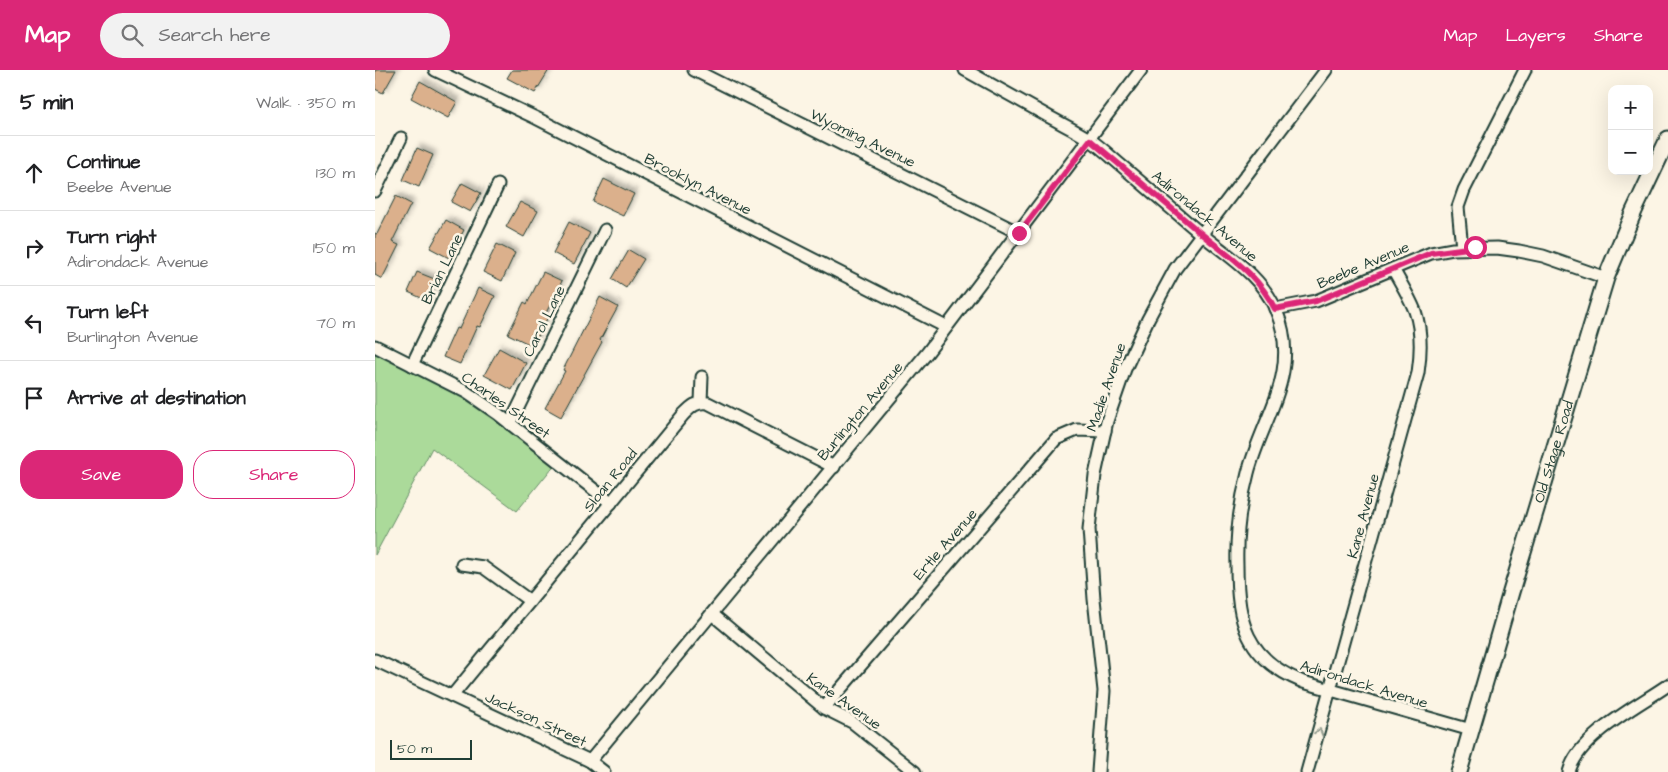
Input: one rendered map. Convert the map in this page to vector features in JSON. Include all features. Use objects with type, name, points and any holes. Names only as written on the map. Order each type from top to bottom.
[{"type":"main road","name":"Old Stage Road","points":[[1459,772],[1606,278],[1634,211],[1668,139]]},
{"type":"street","name":"Brooklyn Avenue","points":[[435,70],[535,118],[946,328]]},
{"type":"street","name":"Wyoming Avenue","points":[[694,70],[1019,233]]},
{"type":"street","name":"Adirondack Avenue","points":[[965,70],[1090,140],[1255,278],[1266,292],[1275,309],[1284,342],[1284,366],[1279,389],[1259,438],[1248,473],[1240,510],[1237,547],[1239,606],[1244,626],[1252,643],[1272,666],[1289,676],[1330,691],[1471,730]]},
{"type":"street","name":"Burlington Avenue","points":[[590,761],[927,353],[1090,140],[1141,70]]},
{"type":"street","name":"Madie Avenue","points":[[1098,772],[1104,691],[1089,529],[1095,475],[1105,431],[1125,369],[1148,319],[1175,269],[1326,70]]},
{"type":"street","points":[[1462,248],[1458,207],[1464,190],[1525,70]]},
{"type":"street","points":[[375,191],[401,138]]},
{"type":"street","name":"Brian Lane","points":[[412,365],[498,185]]},
{"type":"street","name":"Carol Lane","points":[[510,424],[605,230]]},
{"type":"street","name":"Beebe Avenue","points":[[1275,309],[1316,301],[1431,253],[1462,248],[1497,248],[1543,256],[1606,278]]},
{"type":"street","name":"Kane Avenue","points":[[1307,772],[1419,367],[1420,335],[1415,310],[1393,269]]},
{"type":"street","name":"Charles Street","points":[[375,346],[466,392],[611,503]]},
{"type":"street","points":[[702,377],[701,402],[708,403],[834,467]]},
{"type":"street","name":"Sloan Road","points":[[452,696],[683,415],[693,405],[701,402]]},
{"type":"street","name":"Ertle Avenue","points":[[824,708],[1056,439],[1077,430],[1105,431]]},
{"type":"street","points":[[462,564],[483,567],[530,601]]},
{"type":"street","name":"Kane Avenue","points":[[712,614],[824,708],[852,722],[915,772]]},
{"type":"street","name":"Jackson Street","points":[[375,660],[590,761],[604,772]]},
{"type":"street","points":[[1569,772],[1576,755],[1599,732],[1667,689]]},
{"type":"green space","points":[[375,352],[471,398],[556,463],[517,511],[432,448],[375,555]]},
{"type":"building","points":[[375,70],[396,70],[383,93],[375,89]]},
{"type":"building","points":[[512,70],[549,70],[535,93],[507,78]]},
{"type":"building","points":[[420,81],[457,102],[448,118],[411,98]]},
{"type":"building","points":[[417,148],[433,155],[419,187],[403,180]]},
{"type":"building","points":[[604,179],[634,194],[623,216],[593,202]]},
{"type":"building","points":[[462,183],[481,193],[470,212],[451,202]]},
{"type":"building","points":[[396,196],[411,204],[392,242],[399,245],[382,279],[375,275],[375,233],[377,234]]},
{"type":"building","points":[[520,202],[538,211],[524,237],[506,227]]},
{"type":"building","points":[[446,220],[464,230],[449,258],[430,248]]},
{"type":"building","points":[[569,222],[590,233],[574,264],[553,253]]},
{"type":"building","points":[[497,244],[515,253],[502,281],[483,272]]},
{"type":"building","points":[[629,250],[644,259],[626,288],[612,279]]},
{"type":"building","points":[[417,272],[437,280],[428,301],[408,292]]},
{"type":"building","points":[[543,272],[562,281],[546,313],[549,315],[533,346],[508,334],[524,302],[527,304]]},
{"type":"building","points":[[478,288],[495,296],[480,327],[477,326],[460,364],[443,357],[456,328],[459,329]]},
{"type":"building","points":[[600,297],[618,307],[600,340],[602,342],[561,417],[545,408]]},
{"type":"building","points":[[499,348],[526,363],[512,390],[484,375]]},
{"type":"route","points":[[1019,233],[1090,140],[1247,270],[1263,287],[1275,309],[1316,301],[1431,253],[1475,247]]}]
